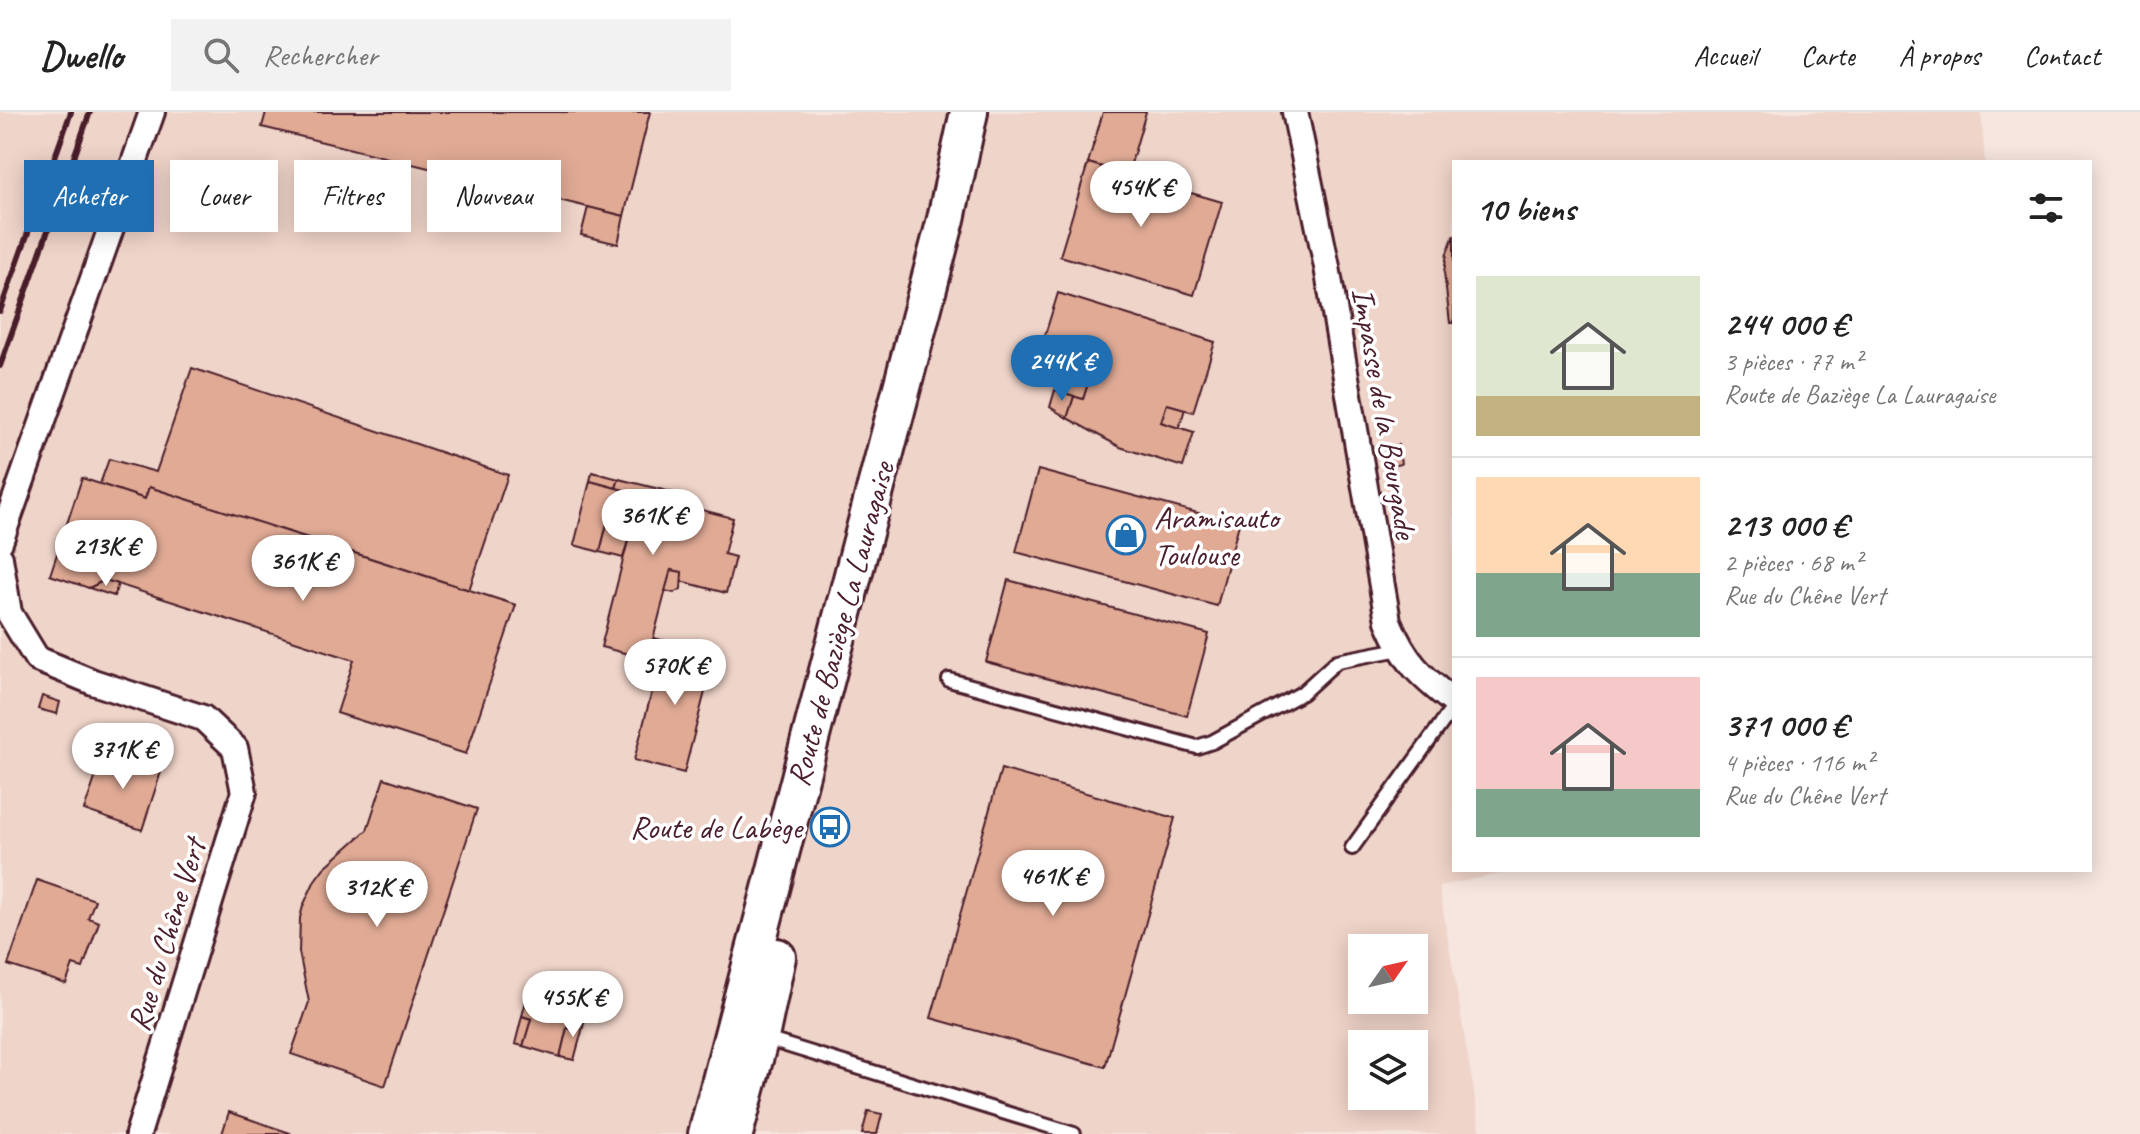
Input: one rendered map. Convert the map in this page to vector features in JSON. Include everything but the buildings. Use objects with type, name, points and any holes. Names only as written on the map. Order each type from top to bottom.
[{"type":"main road","name":"Route de Baziège La Lauragaise","points":[[707,1134],[942,234],[969,112]]},
{"type":"main road","name":"Route de Baziège La Lauragaise","points":[[734,1134],[978,185],[992,112]]},
{"type":"street","points":[[0,542],[152,112]]},
{"type":"street","name":"Impasse de la Bourgade","points":[[1295,112],[1327,267],[1388,621],[1400,649],[1422,678],[1452,702]]},
{"type":"street","name":"Rue du Chêne Vert","points":[[0,558],[9,613],[37,659],[93,682],[203,718],[235,748],[244,792],[138,1134]]},
{"type":"lane","points":[[949,680],[1197,747],[1212,742],[1302,693],[1337,661],[1400,649]]},
{"type":"lane","points":[[1352,848],[1452,707]]},
{"type":"lane","points":[[760,1037],[1074,1134]]},
{"type":"shaded area","points":[[0,112],[1981,112],[1985,160],[1452,160],[1452,872],[1510,872],[1439,886],[1481,1134],[0,1134]]},
{"type":"railway","points":[[0,311],[71,112]]},
{"type":"railway","points":[[0,366],[90,112]]},
{"type":"place","name":"Aramisauto Toulouse","points":[[1126,535]]},
{"type":"place","name":"Route de Labège","points":[[830,827]]}]
